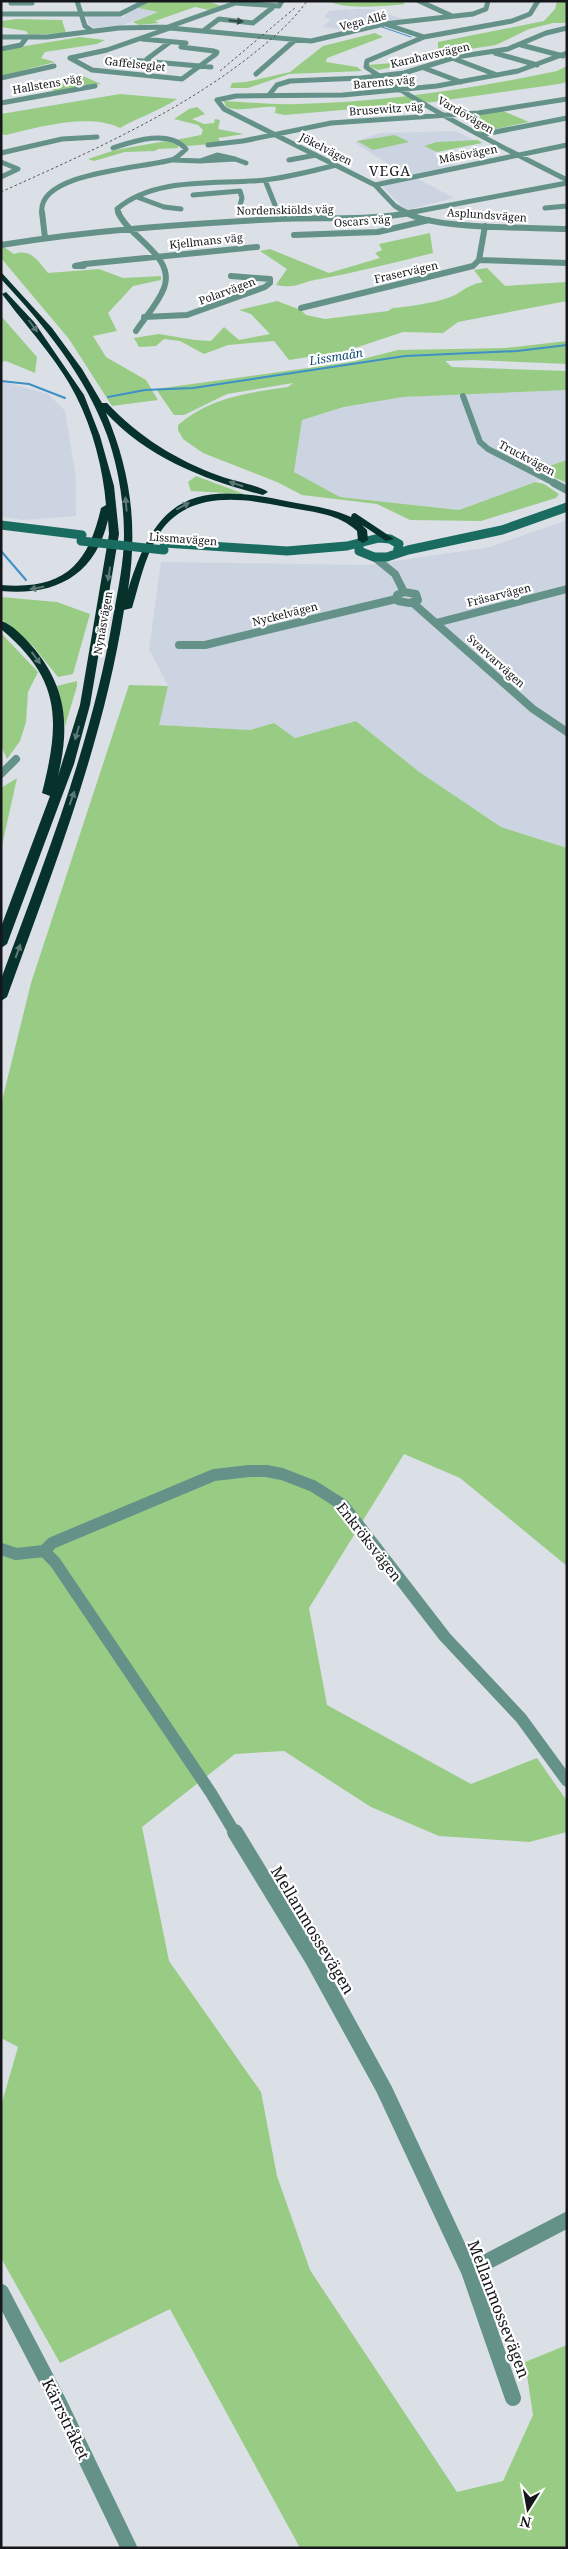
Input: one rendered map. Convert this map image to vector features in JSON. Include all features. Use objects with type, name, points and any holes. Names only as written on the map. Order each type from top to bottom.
[{"type":"highway","name":"Nynäsvägen","points":[[1,274],[69,354],[92,390],[111,435],[124,485],[129,536],[116,640],[86,758],[1,997]]},
{"type":"highway","name":"Nynäsvägen","points":[[1,289],[31,324],[80,394],[96,436],[109,486],[114,534],[85,705],[68,764],[1,944]]},
{"type":"highway","points":[[92,390],[115,419],[142,442],[186,466],[258,491],[351,514],[392,540]]},
{"type":"highway","points":[[1,588],[19,590],[40,588],[69,577],[79,568],[91,553],[103,529],[109,486]]},
{"type":"highway","points":[[116,640],[152,538],[169,515],[194,501],[213,497],[236,496],[313,509],[350,520],[362,530],[361,542]]},
{"type":"highway","points":[[1,624],[18,638],[40,663],[50,680],[59,712],[59,743],[27,874]]},
{"type":"street","points":[[77,1],[85,26],[92,31]]},
{"type":"street","points":[[2,13],[120,14],[146,1]]},
{"type":"street","points":[[419,1],[461,21]]},
{"type":"street","name":"Vega Allé","points":[[294,41],[325,40],[384,24],[454,17],[482,12],[488,6],[488,1]]},
{"type":"street","name":"Vardövägen","points":[[538,1],[530,14],[523,17],[422,36],[367,61],[366,66],[400,91],[567,182]]},
{"type":"street","points":[[238,2],[280,3]]},
{"type":"street","name":"Gaffelseglet","points":[[200,66],[182,79],[92,70],[70,58],[107,50],[238,2]]},
{"type":"street","points":[[4,3],[32,3]]},
{"type":"street","points":[[200,66],[216,54],[180,48],[219,20],[254,23],[272,8]]},
{"type":"street","points":[[384,24],[422,36]]},
{"type":"street","points":[[466,24],[473,27]]},
{"type":"street","points":[[1,38],[128,28],[166,28],[294,41]]},
{"type":"street","name":"Karahavsvägen","points":[[269,95],[278,85],[290,81],[379,76],[424,68],[452,58],[493,52],[522,45],[546,33],[567,28]]},
{"type":"street","points":[[1,49],[21,44],[27,37]]},
{"type":"street","points":[[138,38],[186,43]]},
{"type":"street","points":[[256,74],[294,41]]},
{"type":"street","points":[[529,41],[566,54]]},
{"type":"street","points":[[145,60],[170,42]]},
{"type":"street","points":[[522,45],[566,54]]},
{"type":"street","points":[[493,52],[537,65]]},
{"type":"street","name":"Barents väg","points":[[229,111],[217,100],[236,96],[400,91],[497,76],[537,65],[566,54]]},
{"type":"street","points":[[452,58],[497,76]]},
{"type":"street","points":[[131,60],[211,68]]},
{"type":"street","points":[[138,75],[157,62]]},
{"type":"street","name":"Hallstens väg","points":[[1,78],[54,66]]},
{"type":"street","points":[[424,68],[463,82]]},
{"type":"street","name":"Hallstens väg","points":[[1,103],[96,86]]},
{"type":"street","points":[[363,88],[371,93]]},
{"type":"street","name":"Brusewitz väg","points":[[208,145],[248,140],[327,124],[478,113],[567,99]]},
{"type":"street","name":"Jökelvägen","points":[[229,111],[375,184],[395,206],[408,214]]},
{"type":"street","points":[[480,135],[567,118]]},
{"type":"street","points":[[327,124],[334,128]]},
{"type":"street","points":[[1,153],[62,139],[97,137]]},
{"type":"street","points":[[113,148],[136,140],[154,139],[178,142],[186,149],[173,160]]},
{"type":"street","points":[[248,140],[262,146]]},
{"type":"street","name":"Måsövägen","points":[[375,184],[567,145]]},
{"type":"street","points":[[200,160],[206,156],[219,153],[246,163]]},
{"type":"street","points":[[289,160],[316,155]]},
{"type":"street","points":[[45,238],[42,207],[44,198],[49,193],[78,180],[112,169],[173,160],[211,162],[236,159]]},
{"type":"street","points":[[1,162],[18,169],[1,177]]},
{"type":"street","points":[[136,331],[165,287],[165,273],[158,257],[127,229],[119,219],[117,210],[122,202],[177,187],[265,180],[336,165]]},
{"type":"street","points":[[265,180],[275,205]]},
{"type":"street","points":[[236,182],[242,198],[239,209]]},
{"type":"street","name":"Nordenskiölds väg","points":[[1,246],[45,238],[127,229],[246,220],[376,218],[408,214],[567,182]]},
{"type":"street","points":[[193,195],[240,191]]},
{"type":"street","points":[[136,197],[157,203],[164,208],[181,209]]},
{"type":"street","points":[[546,208],[567,206]]},
{"type":"street","name":"Asplundsvägen","points":[[408,214],[429,220],[485,226],[567,229]]},
{"type":"street","name":"Oscars väg","points":[[294,235],[378,232],[429,220]]},
{"type":"street","points":[[485,226],[479,260],[567,263]]},
{"type":"street","name":"Kjellmans väg","points":[[158,257],[257,247]]},
{"type":"street","points":[[86,264],[158,257]]},
{"type":"street","name":"Fraservägen","points":[[301,308],[473,266],[479,260]]},
{"type":"street","name":"Polarvägen","points":[[144,317],[187,315],[210,308],[270,283],[270,279],[231,276]]},
{"type":"street","name":"Truckvägen","points":[[462,396],[480,442],[488,449],[567,489]]},
{"type":"street","points":[[392,540],[416,541],[487,527],[528,516],[567,498]]},
{"type":"street","points":[[374,557],[502,530],[567,507]]},
{"type":"street","name":"Lissmavägen","points":[[1,525],[81,538]]},
{"type":"street","name":"Lissmavägen","points":[[1,533],[81,538],[259,554],[364,554],[374,557]]},
{"type":"street","name":"Lissmavägen","points":[[164,546],[306,550],[361,542],[375,537],[392,540]]},
{"type":"street","points":[[392,540],[400,546],[395,554],[395,574]]},
{"type":"street","points":[[361,542],[359,551],[364,554]]},
{"type":"street","points":[[374,557],[395,574],[404,592],[397,595],[396,599],[402,602],[413,603]]},
{"type":"street","name":"Fräsarvägen","points":[[436,623],[567,589]]},
{"type":"street","name":"Svarvarvägen","points":[[404,592],[418,595],[418,600],[413,603],[533,709],[567,732]]},
{"type":"street","name":"Nyckelvägen","points":[[180,646],[205,645],[396,599]]},
{"type":"street","points":[[1,774],[16,759]]},
{"type":"street","name":"Enkröksvägen","points":[[44,1551],[52,1544],[206,1479],[238,1470],[271,1472],[328,1493],[343,1505],[445,1637],[521,1718],[567,1781]]},
{"type":"street","points":[[3,1554],[18,1555],[44,1551]]},
{"type":"street","name":"Mellanmossevägen","points":[[44,1551],[55,1562],[211,1793],[312,1958],[384,2089],[468,2270],[514,2398]]},
{"type":"street","points":[[468,2270],[567,2220]]},
{"type":"street","name":"Kärrstråket","points":[[1,2292],[57,2398],[129,2548]]},
{"type":"shaded area","points":[[138,8],[159,12],[122,25],[95,28],[89,24],[86,16],[125,17],[125,14]]},
{"type":"shaded area","points":[[348,9],[358,17],[350,9],[371,9],[404,19],[379,23],[370,20],[338,29],[323,27],[331,19],[324,17],[329,11]]},
{"type":"shaded area","points":[[456,131],[480,143],[433,153],[455,165],[407,176],[354,142],[380,133]]},
{"type":"shaded area","points":[[414,177],[454,198],[406,210],[382,186]]},
{"type":"shaded area","points":[[1,381],[48,394],[65,411],[76,478],[76,516],[23,520],[1,517]]},
{"type":"shaded area","points":[[567,390],[567,460],[538,470],[550,476],[459,510],[340,497],[294,472],[302,420],[345,407],[403,397]]},
{"type":"shaded area","points":[[567,520],[567,848],[501,827],[418,771],[356,721],[295,738],[274,723],[250,730],[158,725],[168,686],[149,649],[161,562],[369,565],[490,547]]},
{"type":"green space","points":[[207,1],[221,6],[209,10],[195,7],[155,21],[159,23],[139,25],[133,22],[158,12],[138,8],[149,2]]},
{"type":"green space","points":[[330,1],[402,1],[405,4],[345,6]]},
{"type":"green space","points":[[557,1],[567,1],[567,23],[553,23],[529,29],[496,45],[437,54],[413,63],[378,70],[367,65],[393,63],[438,49],[438,42],[544,21],[555,9]]},
{"type":"green space","points":[[17,19],[62,20],[66,33],[29,35],[26,31],[1,27],[1,21]]},
{"type":"green space","points":[[375,33],[383,37],[327,58],[326,62],[357,67],[362,71],[289,74],[248,88],[230,88],[232,83],[246,82],[290,72],[323,46]]},
{"type":"green space","points":[[80,37],[105,40],[97,44],[45,52],[41,58],[55,62],[1,76],[1,50]]},
{"type":"green space","points":[[567,66],[567,82],[433,102],[285,115],[275,113],[276,107],[232,109],[226,107],[224,101],[288,104],[363,101],[428,94],[557,71]]},
{"type":"green space","points":[[83,76],[101,84],[56,92],[40,84]]},
{"type":"green space","points":[[120,94],[177,99],[120,128],[108,124],[79,122],[48,125],[6,135],[1,134],[1,114]]},
{"type":"green space","points":[[197,107],[205,114],[192,119],[204,124],[214,123],[215,119],[220,120],[218,129],[244,134],[218,138],[221,143],[188,146],[175,140],[201,135],[203,130],[198,125],[174,119],[189,109]]},
{"type":"green space","points":[[503,111],[529,122],[478,133],[467,116]]},
{"type":"green space","points":[[395,135],[409,142],[373,150],[357,141]]},
{"type":"green space","points":[[478,140],[482,143],[437,152],[424,146],[437,142]]},
{"type":"green space","points":[[166,141],[178,144],[178,148],[125,152],[94,161],[88,159],[115,150]]},
{"type":"green space","points":[[430,233],[433,253],[294,286],[276,285],[287,269],[260,251],[270,249],[329,273],[380,258],[375,253],[382,250],[379,244]]},
{"type":"green space","points":[[1,245],[14,254],[30,254],[48,273],[99,269],[123,278],[161,276],[161,280],[133,286],[108,313],[117,331],[93,336],[106,357],[146,380],[158,400],[112,406],[69,339],[1,258]]},
{"type":"green space","points":[[487,268],[505,286],[567,282],[567,301],[458,322],[443,333],[403,332],[346,351],[289,360],[274,341],[228,345],[204,354],[180,341],[164,339],[156,346],[139,347],[134,338],[159,334],[211,341],[224,327],[239,340],[270,334],[251,314],[239,310],[277,301],[301,310],[306,315],[325,319],[388,311],[393,308],[449,298],[472,285],[483,282],[474,270]]},
{"type":"green space","points":[[1,316],[37,357],[35,373],[6,361],[1,362]]},
{"type":"green space","points":[[567,341],[567,364],[473,360],[445,361],[452,367],[567,371],[567,390],[403,397],[344,407],[302,420],[294,472],[340,497],[459,510],[535,482],[544,484],[559,494],[556,498],[481,521],[410,520],[377,504],[302,495],[277,482],[203,453],[183,439],[178,430],[178,425],[203,408],[216,402],[244,394],[288,387],[293,383],[227,394],[184,415],[174,415],[156,389],[351,362],[398,350],[506,348]]},
{"type":"green space","points":[[567,460],[567,483],[537,470]]},
{"type":"green space","points":[[196,476],[244,494],[191,491],[188,482]]},
{"type":"green space","points":[[1,597],[57,602],[90,614],[73,674],[58,677],[33,646],[1,619]]},
{"type":"green space","points":[[1,633],[38,672],[28,692],[26,722],[20,741],[7,759],[1,746]]},
{"type":"green space","points":[[77,681],[77,686],[65,726],[57,686]]},
{"type":"green space","points":[[129,685],[168,686],[159,725],[250,730],[274,723],[295,738],[356,721],[418,771],[501,827],[567,848],[567,1566],[460,1478],[404,1454],[309,1608],[327,1705],[471,1784],[537,1758],[567,1801],[567,1832],[529,1842],[439,1836],[371,1807],[284,1751],[235,1754],[142,1827],[169,1961],[261,2092],[277,2176],[310,2270],[457,2492],[503,2481],[533,2415],[525,2362],[567,2345],[567,2548],[300,2548],[170,2309],[60,2363],[1,2258],[1,2106],[18,2047],[1,2038],[1,1105],[31,983]]},
{"type":"green space","points":[[17,778],[1,850],[1,788]]},
{"type":"waterway","points":[[382,27],[411,37]]},
{"type":"waterway","name":"Lissmaån","points":[[108,397],[145,390],[193,388],[405,356],[517,351],[567,345]]},
{"type":"waterway","name":"Lissmaån","points":[[1,381],[29,384],[65,398]]},
{"type":"waterway","points":[[1,551],[26,580]]},
{"type":"railway","points":[[1,192],[126,133],[187,100],[261,47],[286,26],[307,1]]},
{"type":"railway","points":[[220,71],[296,7]]},
{"type":"district","name":"VEGA","points":[[390,171]]}]
